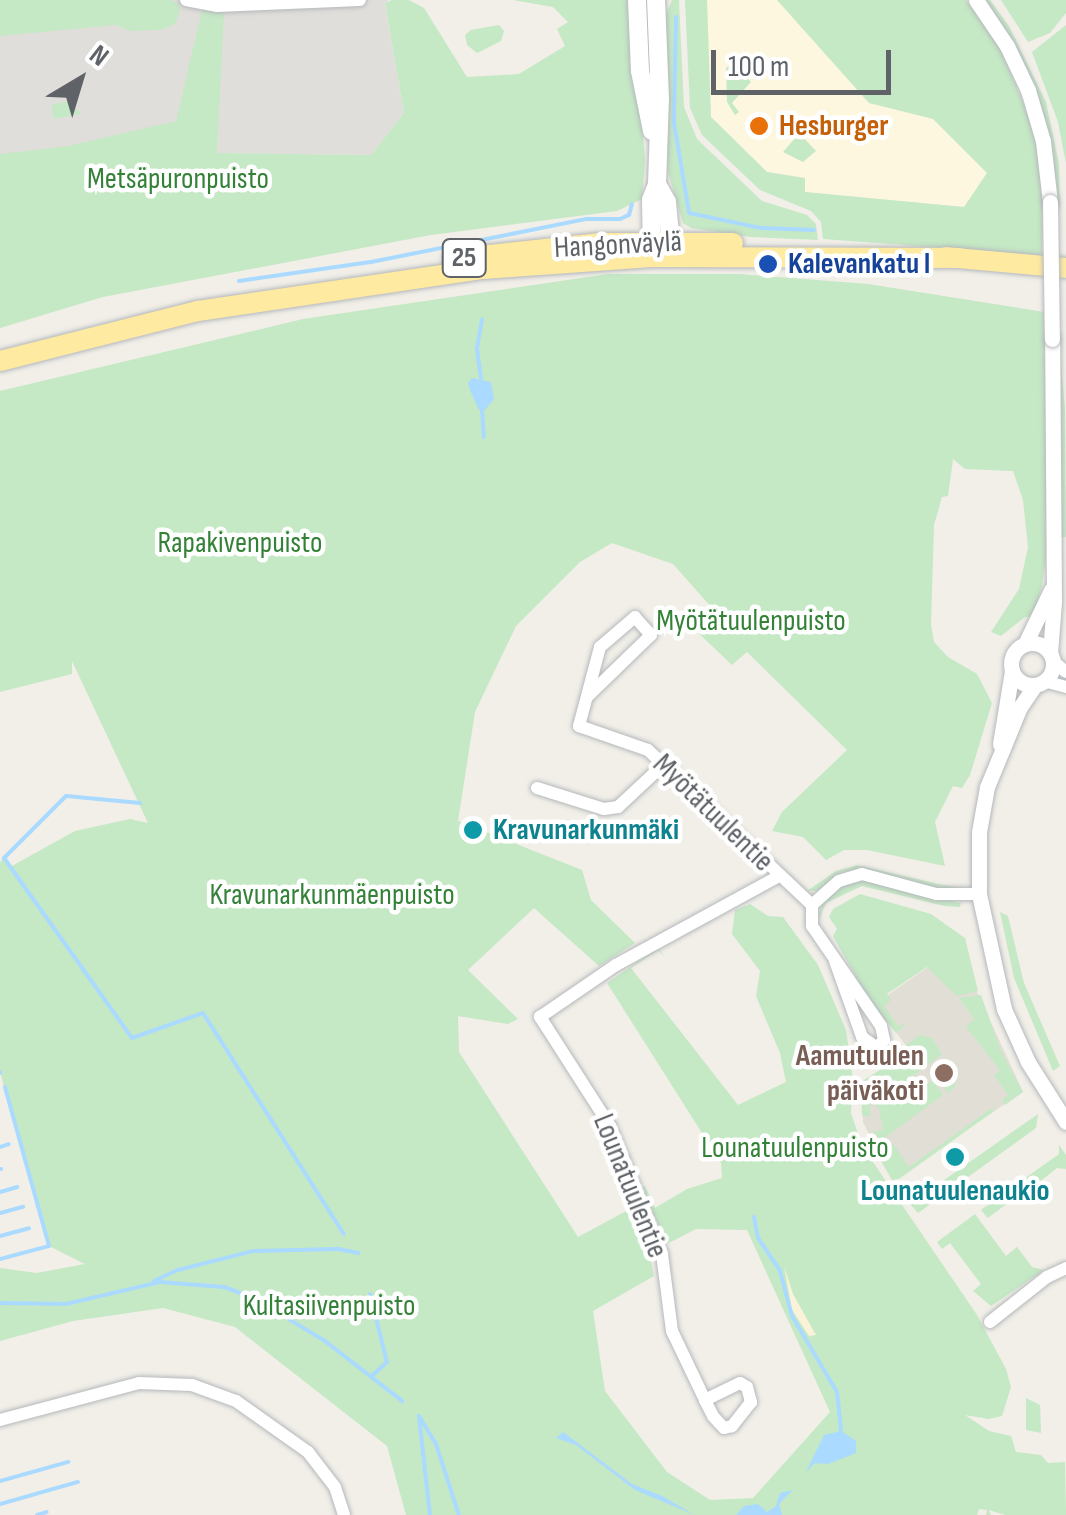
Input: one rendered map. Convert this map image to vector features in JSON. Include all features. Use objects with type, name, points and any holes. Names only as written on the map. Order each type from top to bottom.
[{"type":"highway","name":"Hangonväylä","points":[[0,361],[198,311],[280,295],[661,249],[959,258],[1066,268]]},
{"type":"main road","points":[[637,0],[640,71],[656,151]]},
{"type":"main road","points":[[656,0],[660,99],[657,184],[650,200],[661,249]]},
{"type":"street","points":[[186,0],[216,6],[360,0]]},
{"type":"street","points":[[976,0],[1007,46],[1028,90],[1043,140],[1050,202],[1052,339],[1051,656],[1040,683],[1001,748],[979,832],[979,894],[1004,1010],[1028,1062],[1066,1122]]},
{"type":"street","points":[[1001,748],[999,735],[1012,656],[1025,644],[1051,590]]},
{"type":"street","name":"Myötätuulentie","points":[[587,697],[650,635],[635,618],[600,647],[578,726],[641,747],[812,905]]},
{"type":"street","points":[[1025,644],[1039,644],[1066,672]]},
{"type":"street","points":[[1012,671],[1021,682],[1066,687]]},
{"type":"street","points":[[537,788],[604,809],[618,807],[663,765]]},
{"type":"street","points":[[835,961],[862,1037],[877,1048],[884,1040],[881,1026],[812,926],[812,905],[854,875],[936,894],[979,894]]},
{"type":"street","name":"Lounatuulentie","points":[[706,1400],[672,1331],[662,1254],[610,1126],[540,1018],[616,965],[779,876]]},
{"type":"street","points":[[990,1322],[1047,1277],[1066,1268]]},
{"type":"street","points":[[0,1420],[139,1383],[192,1385],[236,1401],[308,1452],[335,1487],[344,1515]]},
{"type":"shaded area","points":[[0,0],[389,0],[385,4],[404,113],[371,155],[217,153],[218,126],[0,189]]},
{"type":"shaded area","points":[[707,0],[777,0],[869,103],[933,119],[987,173],[965,207],[804,192],[804,178],[767,172],[711,117]]},
{"type":"shaded area","name":"Aamutuulen päiväkoti","points":[[928,967],[972,981],[1023,1092],[892,1180],[863,1122],[861,1082],[910,1051],[875,1004]]},
{"type":"green space","points":[[0,0],[170,0],[179,3],[180,11],[175,24],[160,30],[129,31],[116,25],[0,36]]},
{"type":"green space","name":"Metsäpuronpuisto","points":[[409,0],[424,8],[467,77],[519,74],[565,46],[557,29],[568,22],[553,7],[513,0],[632,0],[645,160],[642,199],[617,211],[431,235],[103,297],[0,328],[0,154],[68,146],[176,121],[202,10],[224,12],[217,153],[371,155],[404,113],[385,3]]},
{"type":"green space","points":[[672,0],[679,0],[684,107],[697,139],[762,201],[807,215],[816,224],[818,240],[751,237],[691,228],[683,223],[668,172],[666,14]]},
{"type":"green space","points":[[685,0],[707,0],[711,117],[767,172],[805,178],[805,192],[964,207],[987,173],[933,119],[869,103],[777,0],[966,0],[998,43],[1032,123],[1043,188],[1042,255],[823,239],[821,222],[811,211],[760,190],[702,135],[690,108]]},
{"type":"green space","points":[[985,0],[990,0],[1009,26],[1046,102],[1059,164],[1060,211],[1041,105],[1017,49]]},
{"type":"green space","points":[[1001,0],[1066,0],[1066,13],[1050,33],[1028,42]]},
{"type":"green space","points":[[499,25],[504,31],[501,41],[477,53],[467,45],[465,35],[471,30]]},
{"type":"green space","points":[[1066,25],[1066,164],[1058,122],[1032,52]]},
{"type":"green space","points":[[732,60],[751,82],[732,103],[739,112],[735,115],[727,102],[726,69]]},
{"type":"green space","points":[[67,101],[82,114],[53,119],[52,105]]},
{"type":"green space","points":[[783,116],[816,151],[803,162],[783,152],[795,138]]},
{"type":"green space","points":[[608,274],[739,274],[868,284],[1044,312],[1048,542],[1042,587],[1032,617],[1025,617],[1001,636],[991,632],[1019,589],[1028,547],[1023,500],[1013,471],[965,469],[953,459],[948,496],[942,497],[934,525],[931,624],[934,642],[948,657],[977,674],[992,703],[970,775],[962,788],[953,786],[935,822],[945,866],[867,850],[844,850],[826,860],[803,837],[772,831],[782,812],[847,750],[747,652],[732,665],[690,625],[720,617],[673,564],[612,543],[580,562],[516,626],[475,712],[458,821],[582,870],[591,900],[635,943],[599,966],[534,908],[468,970],[518,1019],[508,1024],[458,1016],[459,1052],[578,1237],[632,1208],[646,1237],[654,1276],[593,1311],[605,1391],[667,1472],[710,1500],[753,1498],[830,1412],[747,1230],[696,1229],[667,1244],[642,1189],[645,1186],[655,1208],[687,1189],[722,1178],[721,1163],[607,983],[658,948],[665,957],[658,950],[631,968],[738,1105],[786,1082],[780,1053],[756,996],[760,971],[732,934],[735,910],[750,904],[768,916],[783,917],[818,965],[846,1030],[852,1072],[851,1113],[862,1146],[977,1315],[1006,1369],[1011,1387],[1002,1416],[989,1419],[965,1415],[989,1431],[1011,1436],[1016,1452],[1041,1455],[1048,1463],[1065,1462],[1066,1515],[1005,1515],[989,1510],[991,1515],[986,1515],[987,1510],[979,1509],[977,1515],[406,1515],[387,1446],[235,1327],[163,1308],[73,1321],[0,1341],[0,1268],[37,1273],[85,1264],[49,1246],[0,1072],[0,862],[4,858],[10,867],[75,831],[130,819],[148,823],[72,661],[72,674],[0,692],[0,391],[303,319]]},
{"type":"green space","points":[[1058,334],[1065,408],[1066,537],[1061,537]]},
{"type":"green space","points":[[857,865],[962,888],[946,891],[858,869],[840,873],[817,891],[807,891],[836,871]]},
{"type":"green space","points":[[856,881],[961,903],[960,907],[944,906],[862,886],[826,903],[818,922],[822,902],[838,887]]},
{"type":"green space","points":[[860,894],[931,914],[965,938],[978,991],[957,996],[927,967],[887,994],[891,1000],[884,1006],[898,1026],[907,1023],[896,1033],[869,1000],[833,936],[837,929],[829,917],[833,909]]},
{"type":"green space","points":[[1000,912],[1008,916],[1024,983],[1060,1066],[1053,1071],[1014,978]]},
{"type":"green space","points":[[981,995],[1001,1051],[1023,1092],[1005,1105],[1002,1100],[1008,1095],[994,1075],[1000,1070],[966,1027],[974,1019],[959,998]]},
{"type":"green space","points":[[920,1035],[932,1038],[942,1054],[891,1093],[907,1104],[918,1088],[933,1081],[929,1076],[947,1063],[955,1074],[955,1087],[948,1093],[939,1082],[936,1085],[943,1095],[880,1141],[877,1136],[870,1141],[875,1131],[883,1130],[879,1108],[869,1105],[871,1117],[862,1115],[861,1082],[910,1051],[906,1045]]},
{"type":"green space","points":[[992,1108],[994,1111],[899,1179],[892,1180],[877,1154],[893,1144],[909,1167]]},
{"type":"green space","points":[[1038,1114],[1036,1128],[918,1213],[910,1204]]},
{"type":"green space","points":[[1059,1145],[1066,1155],[1066,1169],[1057,1168],[1034,1186],[1036,1197],[1024,1179],[1059,1154]]},
{"type":"green space","points":[[1018,1183],[1031,1199],[1021,1193],[988,1218],[981,1210]]},
{"type":"green space","points":[[975,1214],[1006,1256],[1017,1247],[1032,1267],[1044,1270],[991,1306],[973,1291],[981,1284],[950,1243],[942,1249],[937,1242]]},
{"type":"green space","points":[[1026,1398],[1040,1405],[1041,1433],[1026,1430]]},
{"type":"sand","points":[[784,1266],[793,1294],[816,1335],[809,1336],[792,1310]]},
{"type":"water","points":[[472,378],[491,382],[494,399],[485,410],[479,410],[470,390],[468,383]]},
{"type":"water","points":[[841,1431],[856,1441],[856,1453],[828,1464],[815,1463],[806,1472],[824,1435]]},
{"type":"water","points":[[563,1432],[632,1484],[695,1515],[635,1490],[576,1445],[556,1438]]},
{"type":"water","points":[[793,1490],[779,1504],[782,1515],[736,1515],[744,1506],[758,1504],[767,1512],[776,1506],[780,1493]]},
{"type":"waterway","points":[[676,17],[674,123],[689,213],[761,228],[814,230]]},
{"type":"waterway","points":[[239,281],[371,262],[587,219],[620,219],[629,215],[632,204]]},
{"type":"waterway","points":[[481,378],[477,348],[482,319]]},
{"type":"waterway","points":[[482,410],[484,437]]},
{"type":"waterway","points":[[140,803],[66,796],[4,858],[132,1038],[203,1013],[344,1234]]},
{"type":"waterway","points":[[0,1259],[49,1246],[5,1087]]},
{"type":"waterway","points":[[0,1147],[9,1144]]},
{"type":"waterway","points":[[0,1192],[17,1187]]},
{"type":"waterway","points":[[0,1213],[23,1207]]},
{"type":"waterway","points":[[754,1217],[758,1238],[780,1271],[792,1316],[837,1392],[841,1431]]},
{"type":"waterway","points":[[0,1236],[29,1228]]},
{"type":"waterway","points":[[154,1281],[178,1270],[253,1251],[338,1249],[359,1253]]},
{"type":"waterway","points":[[0,1303],[66,1304],[160,1282],[224,1287],[252,1297],[325,1341],[402,1401]]},
{"type":"waterway","points":[[370,1294],[387,1362],[372,1376]]},
{"type":"waterway","points":[[419,1416],[436,1444],[459,1515]]},
{"type":"waterway","points":[[419,1416],[430,1515]]},
{"type":"waterway","points":[[0,1481],[68,1462]]},
{"type":"waterway","points":[[0,1504],[78,1482]]},
{"type":"waterway","points":[[37,1515],[47,1512]]},
{"type":"place","name":"Hesburger","points":[[759,126]]},
{"type":"place","name":"Kalevankatu I","points":[[768,264]]},
{"type":"place","name":"Kravunarkunmäki","points":[[473,830]]},
{"type":"place","name":"Aamutuulen päiväkoti","points":[[944,1073]]},
{"type":"place","name":"Lounatuulenaukio","points":[[955,1157]]},
{"type":"park label","name":"Rapakivenpuisto","points":[[240,543]]},
{"type":"park label","name":"Myötätuulenpuisto","points":[[751,621]]},
{"type":"park label","name":"Kravunarkunmäenpuisto","points":[[332,895]]},
{"type":"park label","name":"Lounatuulenpuisto","points":[[795,1148]]},
{"type":"park label","name":"Kultasiivenpuisto","points":[[329,1306]]}]
